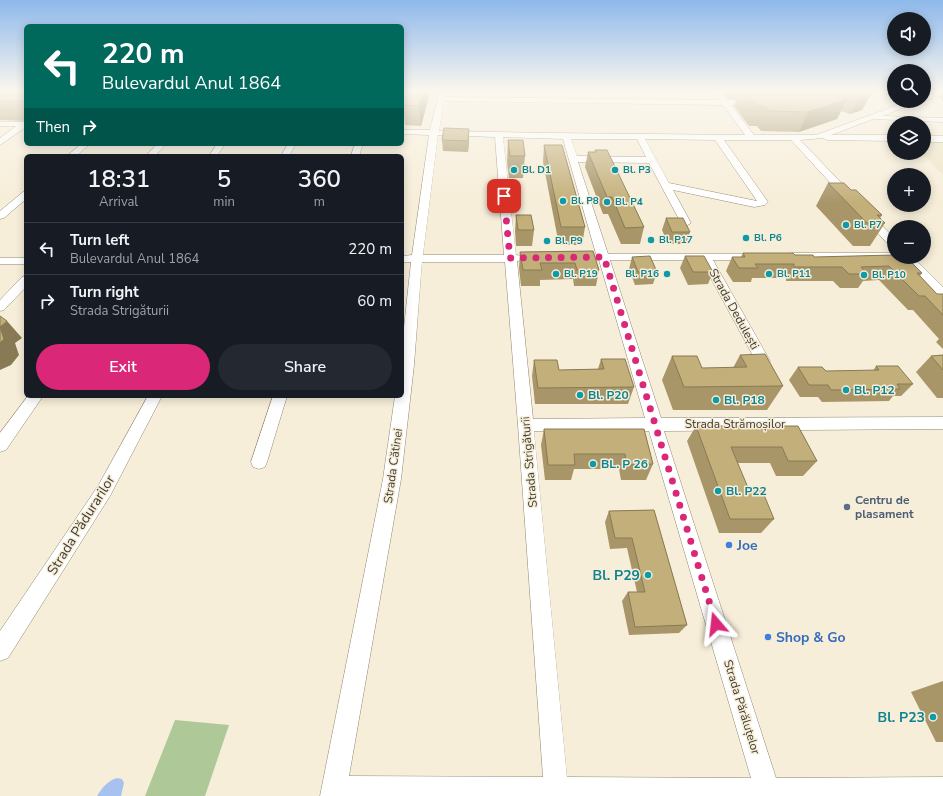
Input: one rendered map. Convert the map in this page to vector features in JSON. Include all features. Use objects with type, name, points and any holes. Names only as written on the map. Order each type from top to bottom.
[{"type":"street","points":[[0,142],[19,129]]},
{"type":"street","name":"Strada Cătinei","points":[[404,388],[407,365],[410,259],[436,129]]},
{"type":"street","points":[[745,129],[752,138]]},
{"type":"street","points":[[817,137],[838,129]]},
{"type":"street","points":[[404,132],[499,135],[794,139],[817,137],[887,138]]},
{"type":"street","name":"Strada Strigăturii","points":[[499,135],[526,425],[556,790]]},
{"type":"street","name":"Strada Părăluțelor","points":[[566,136],[769,793]]},
{"type":"street","points":[[640,137],[686,223]]},
{"type":"street","points":[[665,185],[754,204],[761,204],[763,202],[718,138]]},
{"type":"street","points":[[794,139],[887,237]]},
{"type":"street","points":[[931,139],[943,139]]},
{"type":"street","points":[[74,154],[84,146]]},
{"type":"street","points":[[152,154],[160,146]]},
{"type":"street","points":[[573,160],[651,160]]},
{"type":"street","points":[[0,216],[24,196]]},
{"type":"street","points":[[580,258],[769,256]]},
{"type":"street","points":[[785,256],[887,256]]},
{"type":"street","name":"Strada Dedulești","points":[[705,257],[762,361]]},
{"type":"street","points":[[410,259],[533,258]]},
{"type":"street","points":[[0,261],[24,261]]},
{"type":"street","points":[[914,264],[943,294]]},
{"type":"street","points":[[0,307],[24,282]]},
{"type":"street","points":[[0,445],[35,398]]},
{"type":"street","name":"Strada Pădurarilor","points":[[0,650],[104,491],[154,398]]},
{"type":"street","points":[[258,462],[279,398]]},
{"type":"street","name":"Strada Cătinei","points":[[333,792],[392,479],[403,398]]},
{"type":"street","name":"Strada Strămoșilor","points":[[526,425],[943,423]]},
{"type":"street","points":[[333,792],[556,790],[769,793],[943,789]]},
{"type":"shaded area","points":[[931,139],[943,139],[943,175],[928,160],[931,160]]},
{"type":"green space","points":[[175,720],[229,725],[205,796],[145,796]]},
{"type":"water","points":[[117,778],[122,779],[124,783],[121,796],[97,796],[105,785]]},
{"type":"building","points":[[444,129],[469,129],[468,141],[442,140]]},
{"type":"building","points":[[508,140],[523,140],[525,156],[510,156]]},
{"type":"building","points":[[544,145],[562,145],[585,227],[561,227]]},
{"type":"building","points":[[595,150],[607,150],[644,227],[625,228],[612,197],[607,197],[588,152],[596,152]]},
{"type":"building","points":[[828,183],[844,183],[851,190],[856,190],[882,215],[877,215],[885,223],[867,223]]},
{"type":"building","points":[[516,215],[531,215],[534,230],[518,230]]},
{"type":"building","points":[[666,218],[683,218],[690,232],[672,232]]},
{"type":"building","points":[[593,251],[599,270],[577,270],[575,263],[540,263],[542,270],[523,270],[520,252]]},
{"type":"building","points":[[743,253],[793,253],[795,255],[813,255],[814,257],[887,255],[887,264],[913,264],[922,273],[917,273],[937,294],[943,294],[943,315],[925,296],[919,296],[889,266],[861,267],[867,274],[849,274],[842,267],[794,267],[794,264],[755,264],[758,268],[739,268],[732,257],[745,257]]},
{"type":"building","points":[[650,256],[657,272],[638,272],[632,257]]},
{"type":"building","points":[[685,256],[704,256],[713,272],[693,272]]},
{"type":"building","points":[[0,316],[7,321],[0,327]]},
{"type":"building","points":[[0,327],[4,339],[0,343]]},
{"type":"building","points":[[765,354],[783,386],[684,387],[672,356],[697,356],[702,368],[747,367],[740,355]]},
{"type":"building","points":[[943,355],[943,370],[931,356]]},
{"type":"building","points":[[601,359],[625,359],[634,387],[538,388],[534,360],[557,360],[559,370],[604,369]]},
{"type":"building","points":[[876,366],[898,366],[913,384],[897,384],[900,389],[831,390],[828,385],[809,385],[798,367],[822,367],[826,371],[879,370]]},
{"type":"building","points":[[696,426],[798,426],[817,461],[788,461],[782,447],[731,447],[749,490],[762,490],[774,519],[730,519]]},
{"type":"building","points":[[544,429],[644,429],[653,464],[627,465],[625,454],[574,454],[575,465],[548,465]]},
{"type":"building","name":"Bl. P29","points":[[654,510],[687,625],[635,627],[628,592],[645,592],[632,538],[615,538],[609,511]]},
{"type":"place","name":"Bl. D1","points":[[514,170]]},
{"type":"place","name":"Bl. P3","points":[[615,170]]},
{"type":"place","name":"Bl. P8","points":[[563,201]]},
{"type":"place","name":"Bl. P4","points":[[607,202]]},
{"type":"place","name":"Bl. P7","points":[[846,225]]},
{"type":"place","name":"Bl. P6","points":[[746,238]]},
{"type":"place","name":"Bl. P17","points":[[651,240]]},
{"type":"place","name":"Bl. P9","points":[[547,241]]},
{"type":"place","name":"Bl. P19","points":[[556,274]]},
{"type":"place","name":"Bl. P16","points":[[667,274]]},
{"type":"place","name":"Bl. P11","points":[[769,274]]},
{"type":"place","name":"Bl. P10","points":[[864,275]]},
{"type":"place","name":"Bl. P12","points":[[846,390]]},
{"type":"place","name":"Bl. P20","points":[[580,395]]},
{"type":"place","name":"Bl. P18","points":[[716,400]]},
{"type":"place","name":"BL. P 26","points":[[593,464]]},
{"type":"place","name":"Bl. P22","points":[[718,491]]},
{"type":"place","name":"Centru de plasament","points":[[847,507]]},
{"type":"place","name":"Joe","points":[[729,545]]},
{"type":"place","name":"Bl. P29","points":[[648,575]]},
{"type":"place","name":"Shop & Go","points":[[768,637]]},
{"type":"place","name":"Bl. P23","points":[[933,717]]},
{"type":"route","points":[[504,196],[510,258],[604,257],[716,624]]}]
